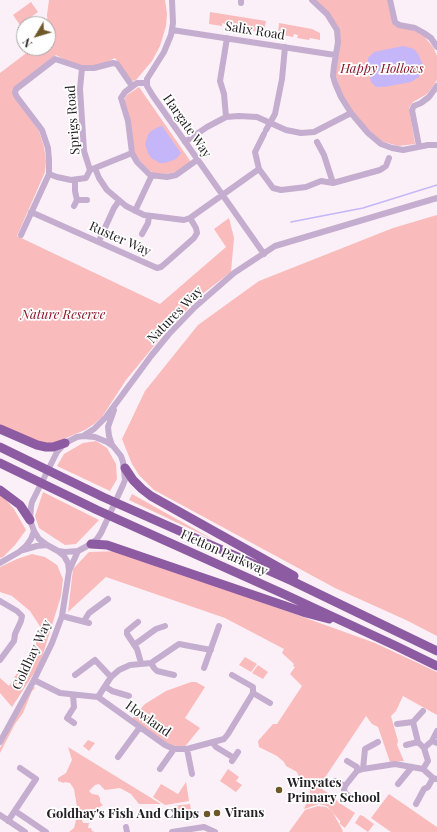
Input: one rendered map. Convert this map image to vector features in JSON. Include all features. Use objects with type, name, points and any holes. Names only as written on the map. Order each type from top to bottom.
[{"type":"highway","points":[[0,429],[42,446],[53,447],[66,443]]},
{"type":"highway","name":"Fletton Parkway","points":[[0,447],[103,497],[352,609],[437,651]]},
{"type":"highway","name":"Fletton Parkway","points":[[0,462],[97,510],[437,666]]},
{"type":"highway","points":[[125,468],[133,480],[151,496],[352,609]]},
{"type":"highway","points":[[0,490],[20,505],[30,520]]},
{"type":"highway","points":[[91,544],[107,545],[306,614],[346,623]]},
{"type":"street","points":[[172,0],[174,12],[172,30],[164,52],[148,76],[146,83],[137,83],[125,92],[121,98],[128,121],[132,154],[145,171],[152,176],[167,177],[176,175],[198,160]]},
{"type":"street","points":[[312,0],[328,14],[337,30],[338,42],[333,76],[341,97],[351,113],[368,133],[391,153]]},
{"type":"street","points":[[390,0],[395,22],[399,25],[415,28],[431,38],[437,47]]},
{"type":"street","name":"Salix Road","points":[[172,30],[335,55]]},
{"type":"street","points":[[431,38],[437,33]]},
{"type":"street","points":[[226,117],[224,94],[220,81],[227,38]]},
{"type":"street","points":[[285,47],[282,79],[275,114],[255,152],[259,169],[273,188],[281,190],[306,187],[321,181],[333,183],[380,170],[386,166],[391,153]]},
{"type":"street","points":[[21,235],[49,174],[48,148],[42,130],[17,97],[15,93],[16,89],[55,59],[82,68],[94,68],[113,63],[117,64],[132,86]]},
{"type":"street","name":"Sprigs Road","points":[[82,68],[80,89],[84,151],[93,169],[107,190],[119,201],[135,211],[149,216],[184,220],[190,218]]},
{"type":"street","name":"Hargate Way","points":[[146,83],[148,89],[264,254]]},
{"type":"street","points":[[419,146],[412,110],[414,106],[422,103],[429,97],[437,86]]},
{"type":"street","points":[[185,142],[207,127],[226,117],[239,116],[257,117],[269,124],[286,130],[316,137],[351,113]]},
{"type":"street","points":[[316,137],[324,155],[333,183]]},
{"type":"street","points":[[391,153],[419,146],[437,145]]},
{"type":"street","points":[[49,174],[75,180],[86,178],[93,169],[132,154]]},
{"type":"street","points":[[190,218],[259,169]]},
{"type":"street","points":[[135,211],[152,176]]},
{"type":"street","points":[[74,206],[77,200],[75,180]]},
{"type":"street","name":"Natures Way","points":[[83,436],[100,423],[116,405],[133,379],[151,356],[195,307],[234,274],[275,246],[437,198]]},
{"type":"street","points":[[77,200],[87,200]]},
{"type":"street","points":[[99,241],[114,208],[119,201]]},
{"type":"street","name":"Ruster Way","points":[[31,212],[157,268],[161,267],[194,238],[197,233],[196,228],[190,218]]},
{"type":"street","points":[[142,234],[148,223],[149,216]]},
{"type":"street","name":"Natures Way","points":[[112,446],[108,427],[116,405]]},
{"type":"street","points":[[58,551],[78,551],[91,544],[101,533],[123,485],[125,468],[121,456],[112,446],[102,439],[83,436],[66,443],[56,452],[32,502],[30,520],[34,531],[39,539],[47,546],[58,551],[64,556],[68,563],[69,571]]},
{"type":"street","points":[[19,552],[31,539],[34,531]]},
{"type":"street","points":[[0,563],[19,552],[37,546],[47,546]]},
{"type":"street","name":"Goldhay Way","points":[[1,739],[34,680],[52,642],[62,616],[69,571],[78,551]]},
{"type":"street","points":[[62,616],[87,622],[89,613],[108,599]]},
{"type":"street","points":[[0,601],[17,611],[22,616],[14,641],[0,660]]},
{"type":"street","points":[[138,622],[127,630],[127,634],[139,655],[141,663]]},
{"type":"street","points":[[134,645],[156,629],[165,626]]},
{"type":"street","points":[[204,668],[220,626]]},
{"type":"street","points":[[34,680],[60,693],[98,697],[106,687],[111,677],[119,670],[130,665],[151,662],[179,644],[211,650]]},
{"type":"street","points":[[75,675],[95,660],[111,677]]},
{"type":"street","points":[[151,662],[157,671],[174,675]]},
{"type":"street","points":[[232,675],[253,687],[253,693],[270,703]]},
{"type":"street","points":[[106,687],[112,691],[129,696]]},
{"type":"street","name":"Howland","points":[[98,697],[165,746],[174,749],[187,750],[224,739],[253,693]]},
{"type":"street","points":[[73,695],[74,707],[67,718],[74,723]]},
{"type":"street","points":[[397,724],[413,722],[423,711]]},
{"type":"street","points":[[413,722],[418,742],[424,748],[428,761],[423,769]]},
{"type":"street","points":[[118,757],[140,727]]},
{"type":"street","points":[[424,748],[435,742],[437,731]]},
{"type":"street","points":[[355,800],[346,794],[344,790],[345,786],[360,770],[365,749],[378,742]]},
{"type":"street","points":[[406,745],[418,742]]},
{"type":"street","points":[[213,743],[233,759],[238,752]]},
{"type":"street","points":[[160,769],[174,749]]},
{"type":"street","points":[[187,750],[192,774]]},
{"type":"street","points":[[347,761],[360,770]]},
{"type":"street","points":[[360,770],[395,764],[423,769],[435,779],[428,787],[424,789],[416,804]]},
{"type":"street","points":[[398,784],[412,767]]},
{"type":"street","points":[[8,821],[36,779],[20,768]]},
{"type":"street","points":[[335,781],[345,786]]},
{"type":"street","points":[[18,813],[46,832]]},
{"type":"street","points":[[0,816],[26,832],[33,824]]},
{"type":"street","points":[[172,832],[204,827],[215,832]]},
{"type":"green space","points":[[49,0],[165,0],[167,14],[166,26],[160,46],[152,61],[136,80],[133,81],[129,79],[115,58],[101,65],[84,66],[65,60],[56,55],[56,16],[47,15]]},
{"type":"green space","name":"Happy Hollows","points":[[316,0],[387,0],[392,19],[423,35],[433,47],[437,56],[437,80],[427,94],[413,102],[409,108],[415,144],[398,146],[381,141],[364,126],[342,97],[335,72],[340,37]]},
{"type":"green space","points":[[31,2],[38,12],[32,16],[16,16],[16,19],[13,15]]},
{"type":"green space","points":[[210,12],[266,21],[264,30],[262,29],[262,32],[253,31],[253,28],[249,27],[248,30],[239,29],[240,26],[237,25],[236,28],[222,23],[222,26],[209,24]]},
{"type":"green space","points":[[279,23],[312,29],[320,33],[320,40],[297,38],[298,35],[294,34],[293,37],[278,34]]},
{"type":"green space","name":"Nature Reserve","points":[[22,56],[55,56],[30,75],[14,97],[39,131],[44,147],[46,161],[45,172],[17,236],[160,304],[226,247],[214,229],[229,218],[234,238],[231,272],[201,295],[163,335],[126,380],[102,417],[85,430],[54,443],[43,444],[0,426],[0,73]]},
{"type":"green space","points":[[139,87],[191,162],[179,171],[166,174],[154,173],[135,156],[124,100],[127,95]]},
{"type":"green space","points":[[437,215],[437,636],[406,620],[335,588],[154,490],[139,475],[132,464],[122,439],[145,391],[198,325],[259,281],[393,228]]},
{"type":"green space","points":[[96,441],[107,448],[116,464],[117,479],[110,491],[57,466],[64,454],[83,443]]},
{"type":"green space","points":[[43,492],[99,520],[76,544],[65,545],[39,528],[35,516]]},
{"type":"green space","points":[[0,493],[14,509],[26,530],[15,545],[3,557],[0,558]]},
{"type":"green space","points":[[132,494],[214,540],[129,500]]},
{"type":"green space","points":[[120,551],[375,643],[437,672],[437,715],[403,696],[396,711],[391,716],[398,741],[397,745],[404,761],[390,762],[378,727],[372,724],[366,716],[326,776],[322,789],[355,813],[345,828],[340,824],[340,821],[327,806],[319,804],[304,809],[310,794],[310,787],[302,784],[297,772],[286,766],[277,756],[259,747],[258,741],[273,724],[277,724],[302,686],[290,674],[295,667],[293,666],[294,664],[282,653],[284,649],[225,618],[106,577],[68,612],[73,569],[89,552]]},
{"type":"green space","points":[[32,554],[45,557],[57,565],[63,579],[61,596],[40,664],[12,707],[0,693],[0,678],[9,686],[43,631],[30,611],[12,596],[0,592],[0,567]]},
{"type":"green space","points":[[245,657],[257,664],[251,672],[239,665]]},
{"type":"green space","points":[[258,665],[268,672],[263,679],[252,673]]},
{"type":"green space","points":[[191,682],[196,682],[205,687],[185,718],[200,728],[183,749],[175,749],[131,720],[145,704],[166,691]]},
{"type":"green space","points":[[35,687],[23,713],[15,724],[0,753],[0,748],[32,688]]},
{"type":"green space","points":[[88,740],[95,743],[89,751],[83,746]]},
{"type":"green space","points":[[68,747],[161,804],[139,804],[131,794],[120,788],[105,790],[99,784],[95,785],[89,791],[92,794],[98,795],[100,802],[103,805],[84,815],[82,820],[83,823],[89,823],[88,828],[91,828],[92,831],[95,832],[69,832],[74,828],[78,813],[74,789],[70,783],[58,781],[58,778],[66,773],[72,760]]},
{"type":"green space","points":[[228,769],[239,777],[236,781],[242,785],[236,792],[220,781]]},
{"type":"green space","points":[[186,782],[189,801],[165,805],[153,797],[161,784],[178,794]]},
{"type":"green space","points":[[389,794],[437,827],[437,832],[391,832],[371,818]]},
{"type":"green space","points":[[190,804],[191,810],[175,812],[174,806]]},
{"type":"green space","points":[[318,806],[326,807],[332,811],[343,831],[342,832],[289,832],[305,810]]},
{"type":"green space","points":[[360,815],[374,824],[368,832],[355,823]]},
{"type":"shaded area","name":"Happy Hollows","points":[[403,46],[414,49],[418,54],[422,63],[422,70],[419,77],[411,82],[376,87],[371,82],[368,58],[374,52]]},
{"type":"shaded area","points":[[162,126],[181,153],[176,159],[165,163],[160,163],[151,158],[145,144],[150,132]]},
{"type":"waterway","points":[[291,222],[363,208],[437,185]]},
{"type":"place","name":"Winyates Primary School","points":[[279,790]]},
{"type":"place","name":"Virans","points":[[217,813]]},
{"type":"place","name":"Goldhay's Fish And Chips","points":[[207,814]]}]
